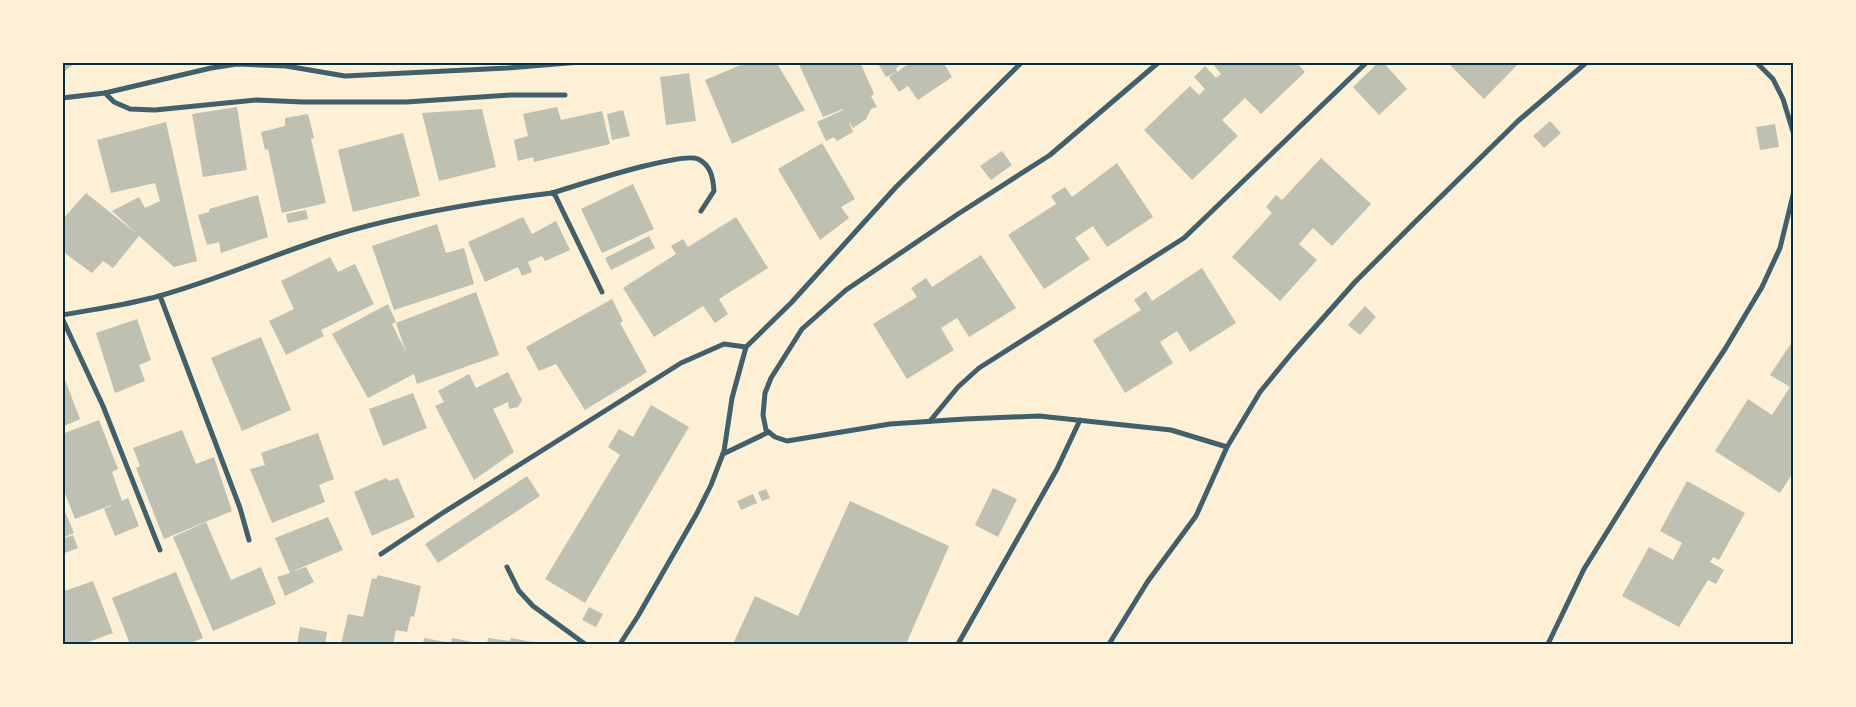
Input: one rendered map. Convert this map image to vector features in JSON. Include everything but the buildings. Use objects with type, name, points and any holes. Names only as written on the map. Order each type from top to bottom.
[{"type":"street","points":[[62,98],[105,94],[211,68],[237,64],[286,66],[345,76],[506,68],[580,62]]},
{"type":"street","points":[[620,644],[697,513],[711,485],[723,454],[732,398],[746,347],[792,303],[896,187],[1022,62]]},
{"type":"street","points":[[1159,62],[1050,155],[958,214],[846,290],[802,329],[771,378],[765,393],[763,415],[766,430],[775,437],[787,441],[890,424],[1040,416],[1108,425],[1171,430],[1227,447]]},
{"type":"street","points":[[930,421],[958,387],[979,368],[1184,238],[1366,62]]},
{"type":"street","points":[[1109,644],[1148,580],[1196,516],[1227,447],[1260,392],[1292,353],[1355,282],[1518,122],[1587,62]]},
{"type":"street","points":[[1756,62],[1773,79],[1783,99],[1794,136]]},
{"type":"street","points":[[105,94],[114,102],[130,109],[155,110],[256,100],[406,102],[511,95],[566,95]]},
{"type":"street","points":[[160,550],[103,406],[62,316],[114,307],[160,296],[332,236],[382,223],[455,208],[552,193],[671,159],[696,158],[706,164],[712,176],[714,191],[701,211]]},
{"type":"street","points":[[1548,644],[1584,569],[1660,447],[1725,349],[1762,287],[1780,248],[1794,191]]},
{"type":"street","points":[[552,193],[555,195],[602,292]]},
{"type":"street","points":[[160,296],[240,508],[249,540]]},
{"type":"street","points":[[381,554],[441,514],[682,363],[724,344],[746,347]]},
{"type":"street","points":[[958,644],[1057,470],[1080,420]]},
{"type":"street","points":[[723,454],[769,432]]},
{"type":"street","points":[[507,567],[519,591],[533,606],[585,644]]}]
